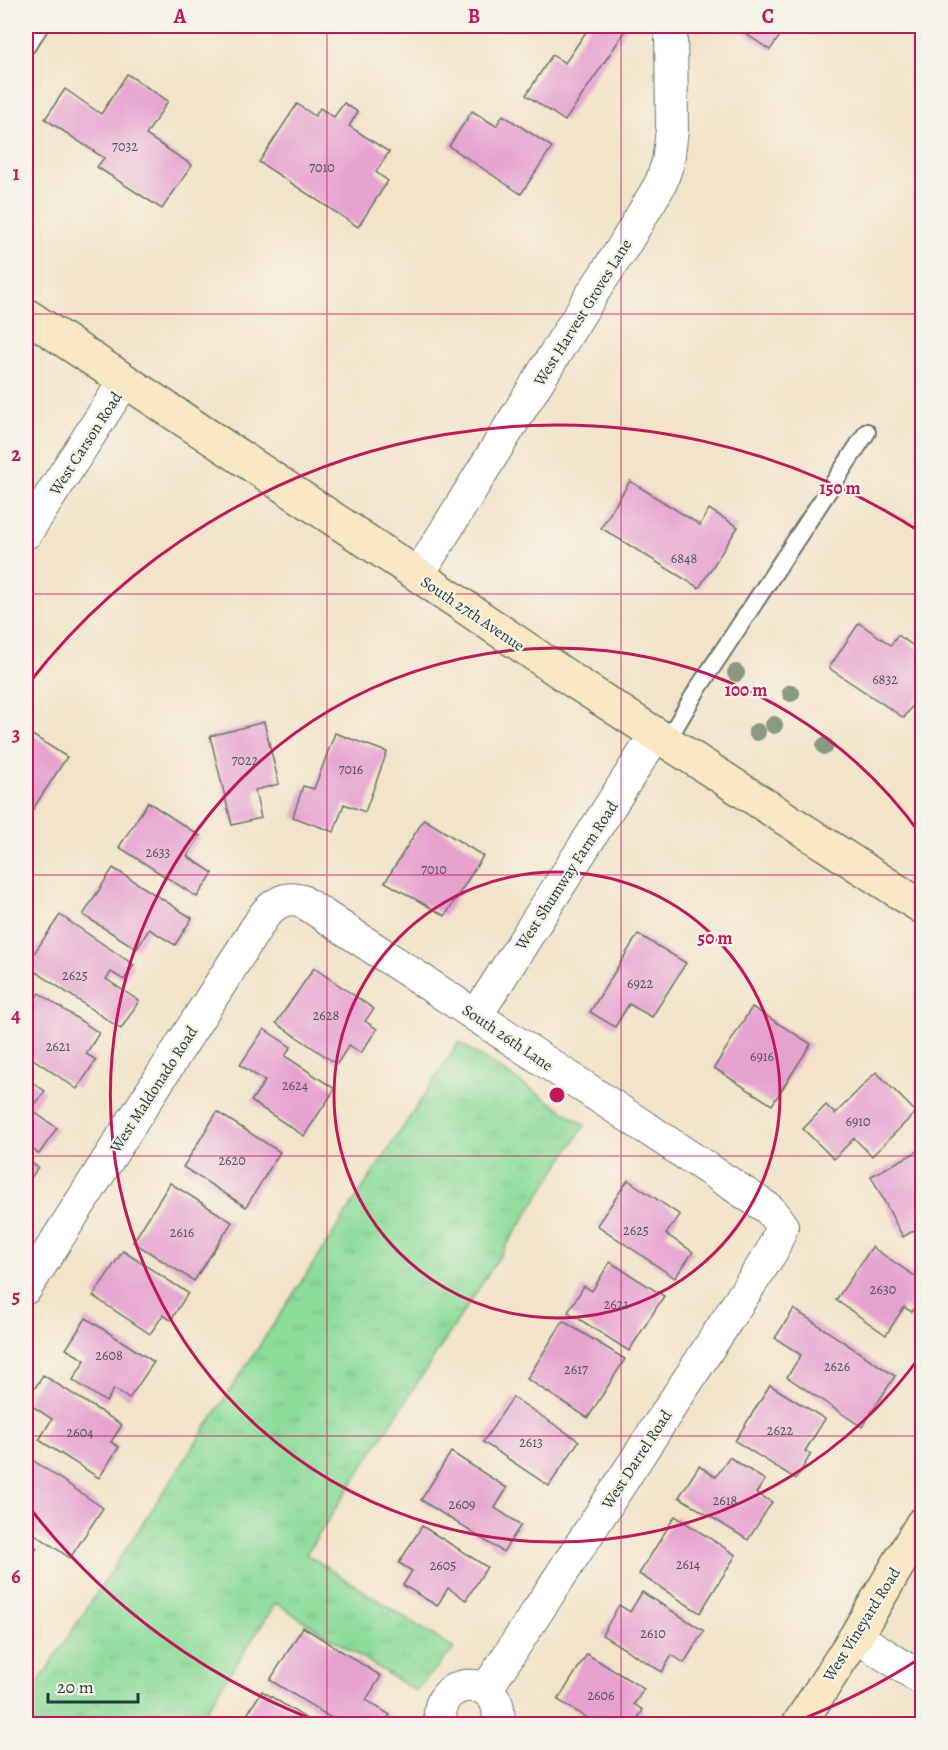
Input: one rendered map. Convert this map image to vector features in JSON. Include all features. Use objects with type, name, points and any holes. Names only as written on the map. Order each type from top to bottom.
[{"type":"main road","name":"South 27th Avenue","points":[[26,315],[575,682],[922,907]]},
{"type":"main road","name":"West Vineyard Road","points":[[799,1725],[856,1636],[922,1524]]},
{"type":"street","name":"West Harvest Groves Lane","points":[[418,575],[661,183],[668,162],[672,130],[671,26]]},
{"type":"street","name":"West Carson Road","points":[[26,533],[124,382]]},
{"type":"street","name":"West Shumway Farm Road","points":[[476,1016],[661,738]]},
{"type":"street","name":"South 26th Lane","points":[[288,898],[302,901],[769,1209],[782,1226]]},
{"type":"street","name":"West Maldonado Road","points":[[26,1288],[265,914],[288,898]]},
{"type":"street","name":"West Darrel Road","points":[[486,1690],[772,1251],[782,1226]]},
{"type":"street","points":[[856,1636],[922,1679]]},
{"type":"street","points":[[442,1725],[441,1704],[449,1693],[460,1686],[473,1685],[486,1690],[495,1699],[500,1712],[498,1725]]},
{"type":"lane","points":[[26,47],[40,26]]},
{"type":"lane","points":[[661,738],[697,690],[867,432]]},
{"type":"green space","points":[[459,1042],[585,1125],[306,1554],[454,1649],[415,1691],[276,1603],[197,1724],[26,1724],[26,1701]]},
{"type":"building","points":[[590,26],[628,27],[565,121],[526,95],[552,55],[565,63]]},
{"type":"building","points":[[741,26],[787,26],[770,50],[739,29]]},
{"type":"building","points":[[127,74],[168,101],[146,135],[192,165],[162,209],[97,167],[104,158],[45,119],[65,89],[101,114]]},
{"type":"building","points":[[344,103],[358,112],[349,126],[389,152],[376,172],[388,181],[358,227],[259,162],[297,104],[315,116],[320,108],[334,117]]},
{"type":"building","points":[[472,111],[496,126],[503,115],[552,147],[521,194],[449,146]]},
{"type":"building","points":[[630,481],[700,525],[709,509],[738,527],[699,588],[601,528]]},
{"type":"building","points":[[859,623],[891,645],[898,635],[922,652],[922,691],[904,718],[829,668]]},
{"type":"building","points":[[264,722],[279,784],[255,790],[261,818],[232,825],[210,736]]},
{"type":"building","points":[[26,731],[67,757],[31,812],[26,809]]},
{"type":"building","points":[[335,733],[387,752],[365,812],[344,804],[334,832],[293,817],[303,786],[314,789]]},
{"type":"building","points":[[148,802],[200,836],[187,856],[213,873],[197,897],[119,847]]},
{"type":"building","points":[[424,819],[483,856],[445,916],[385,882]]},
{"type":"building","points":[[113,868],[192,918],[175,945],[149,929],[137,949],[83,915]]},
{"type":"building","points":[[60,915],[134,965],[124,980],[111,972],[106,979],[139,1001],[121,1029],[26,965]]},
{"type":"building","points":[[638,934],[686,963],[652,1017],[629,1004],[615,1027],[590,1012]]},
{"type":"building","points":[[314,968],[374,1009],[365,1021],[377,1029],[361,1053],[349,1045],[337,1064],[276,1023]]},
{"type":"building","points":[[39,993],[99,1033],[86,1054],[96,1060],[77,1089],[26,1054],[26,1039],[29,1033],[26,1031],[26,1014]]},
{"type":"building","points":[[752,1007],[811,1044],[772,1105],[714,1068]]},
{"type":"building","points":[[264,1029],[291,1047],[285,1056],[335,1089],[304,1136],[251,1101],[265,1081],[240,1065]]},
{"type":"building","points":[[876,1072],[916,1112],[872,1156],[854,1138],[834,1159],[803,1129],[826,1105],[835,1114]]},
{"type":"building","points":[[26,1078],[45,1091],[31,1110],[57,1128],[39,1154],[26,1145]]},
{"type":"building","points":[[217,1112],[280,1152],[246,1207],[183,1167]]},
{"type":"building","points":[[922,1149],[922,1226],[903,1237],[871,1176]]},
{"type":"building","points":[[26,1160],[38,1167],[26,1186]]},
{"type":"building","points":[[628,1180],[680,1215],[666,1234],[693,1252],[675,1278],[597,1225]]},
{"type":"building","points":[[170,1183],[232,1222],[194,1281],[133,1242]]},
{"type":"building","points":[[872,1247],[922,1281],[922,1297],[912,1312],[904,1307],[886,1335],[836,1300]]},
{"type":"building","points":[[123,1251],[188,1293],[171,1320],[163,1315],[150,1334],[93,1296]]},
{"type":"building","points":[[610,1262],[664,1296],[629,1351],[568,1312],[584,1286],[592,1291]]},
{"type":"building","points":[[794,1309],[895,1376],[862,1427],[787,1377],[801,1355],[775,1338]]},
{"type":"building","points":[[86,1318],[154,1362],[129,1399],[114,1389],[106,1402],[73,1380],[85,1360],[66,1349]]},
{"type":"building","points":[[563,1321],[625,1359],[588,1418],[527,1379]]},
{"type":"building","points":[[43,1375],[122,1425],[111,1442],[119,1447],[99,1478],[39,1440],[52,1419],[26,1402]]},
{"type":"building","points":[[770,1385],[825,1419],[805,1451],[811,1454],[796,1479],[735,1441]]},
{"type":"building","points":[[513,1397],[579,1441],[549,1486],[483,1442]]},
{"type":"building","points":[[451,1452],[507,1488],[495,1508],[521,1525],[503,1552],[421,1500]]},
{"type":"building","points":[[28,1457],[103,1508],[70,1558],[26,1528],[26,1460]]},
{"type":"building","points":[[729,1457],[765,1480],[756,1493],[772,1502],[748,1540],[679,1497],[699,1466],[716,1477]]},
{"type":"building","points":[[675,1516],[736,1555],[700,1613],[639,1574]]},
{"type":"building","points":[[422,1526],[487,1567],[466,1600],[448,1588],[437,1606],[403,1585],[412,1571],[399,1563]]},
{"type":"building","points":[[26,1540],[37,1548],[26,1565]]},
{"type":"building","points":[[642,1592],[704,1631],[684,1663],[672,1655],[662,1672],[602,1635],[619,1605],[630,1612]]},
{"type":"building","points":[[303,1627],[381,1676],[366,1700],[390,1715],[384,1724],[341,1724],[270,1680]]},
{"type":"building","points":[[587,1654],[644,1689],[634,1704],[643,1710],[634,1724],[597,1724],[558,1700]]},
{"type":"building","points":[[262,1691],[315,1724],[241,1724]]}]
